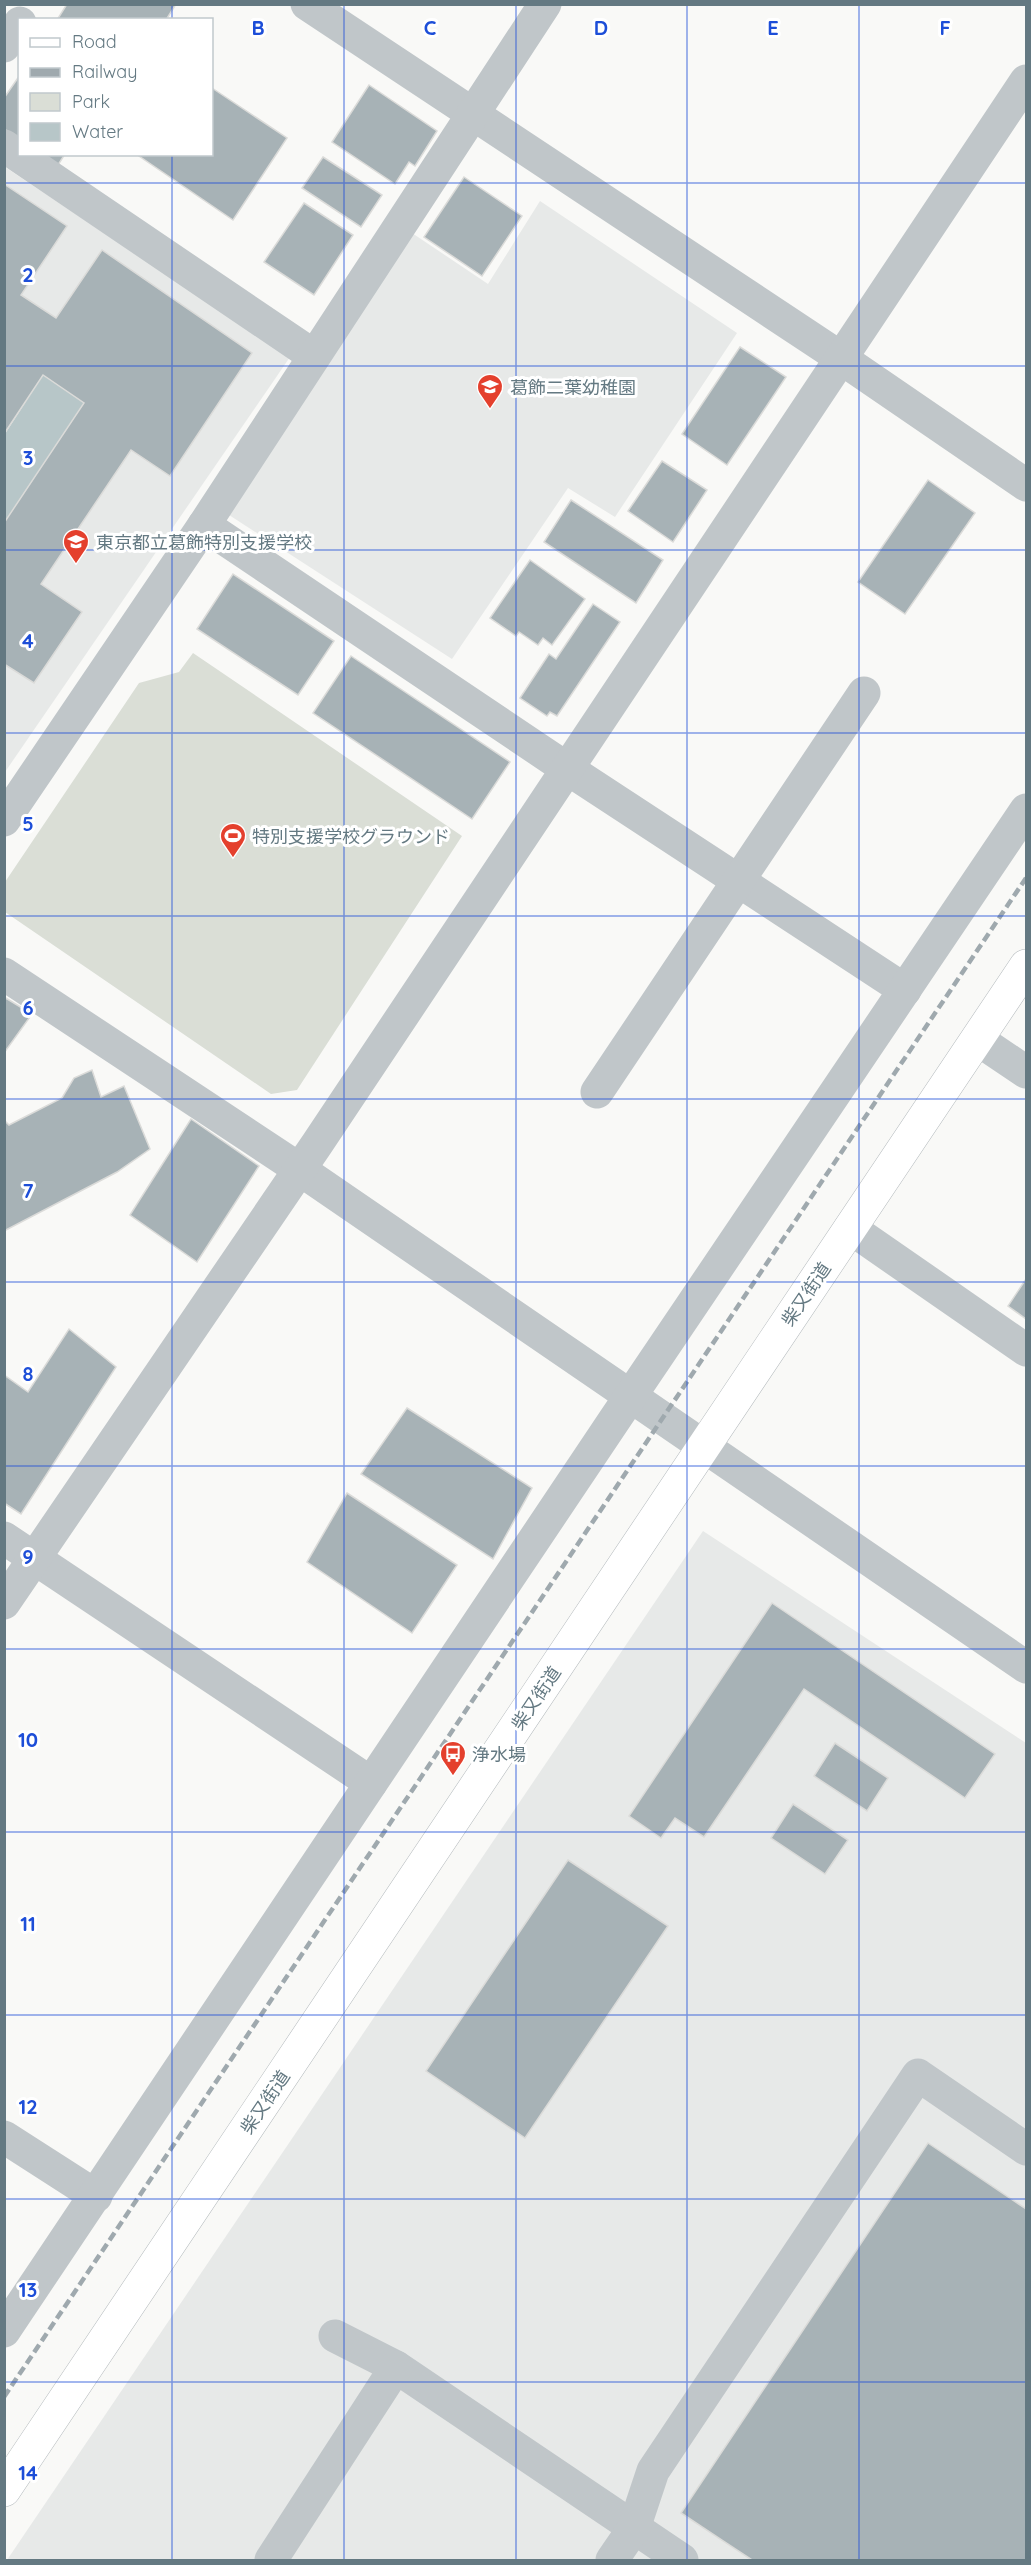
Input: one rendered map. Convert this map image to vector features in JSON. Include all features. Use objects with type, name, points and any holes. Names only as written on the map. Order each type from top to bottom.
[{"type":"main road","name":"柴又街道","points":[[4,2490],[1026,966]]},
{"type":"street","points":[[23,18],[32,4]]},
{"type":"street","points":[[307,4],[1026,485]]},
{"type":"street","points":[[4,819],[204,525],[545,4]]},
{"type":"street","points":[[4,45],[18,25]]},
{"type":"street","points":[[4,1603],[300,1169],[842,360],[1026,81]]},
{"type":"street","points":[[4,146],[18,155]]},
{"type":"street","points":[[19,156],[314,356]]},
{"type":"street","points":[[204,525],[567,769],[906,990]]},
{"type":"street","points":[[597,1092],[864,693]]},
{"type":"street","points":[[4,2331],[1026,810]]},
{"type":"street","points":[[4,974],[300,1169],[1026,1667]]},
{"type":"street","points":[[977,1039],[1026,1072]]},
{"type":"street","points":[[850,1228],[1026,1350]]},
{"type":"street","points":[[4,1538],[371,1783]]},
{"type":"street","points":[[612,2560],[634,2528],[653,2470],[918,2075],[1026,2149]]},
{"type":"street","points":[[4,2137],[96,2196]]},
{"type":"street","points":[[335,2336],[396,2367],[682,2560]]},
{"type":"street","points":[[271,2560],[396,2367]]},
{"type":"shaded area","name":"東京都立葛飾特別支援学校","points":[[5,167],[290,357],[5,772]]},
{"type":"shaded area","name":"葛飾二葉幼稚園","points":[[540,201],[737,333],[615,517],[568,488],[452,659],[226,513],[412,233],[488,284]]},
{"type":"shaded area","points":[[703,1531],[1026,1743],[1026,2560],[7,2560]]},
{"type":"green space","name":"特別支援学校グラウンド","points":[[193,653],[462,836],[297,1090],[271,1094],[5,912],[5,882],[139,683],[179,672]]},
{"type":"water","points":[[43,375],[84,403],[5,523],[5,434]]},
{"type":"building","points":[[67,4],[176,4],[167,18],[58,18]]},
{"type":"building","points":[[18,78],[18,138],[4,129],[4,98]]},
{"type":"building","points":[[369,85],[437,131],[415,166],[409,162],[395,184],[332,142]]},
{"type":"building","points":[[213,89],[287,138],[233,220],[139,156],[213,156]]},
{"type":"building","points":[[46,156],[64,156],[58,165]]},
{"type":"building","points":[[323,157],[382,195],[361,227],[302,188]]},
{"type":"building","points":[[464,177],[522,216],[482,276],[424,237]]},
{"type":"building","points":[[4,184],[67,226],[21,295],[56,318],[102,250],[252,353],[170,476],[131,450],[41,584],[82,612],[34,683],[4,664],[4,523],[84,403],[43,375],[4,434]]},
{"type":"building","points":[[304,203],[353,235],[314,295],[264,262]]},
{"type":"building","points":[[740,347],[786,377],[727,465],[682,434]]},
{"type":"building","points":[[662,461],[707,490],[673,542],[628,511]]},
{"type":"building","points":[[928,480],[975,513],[905,614],[858,582]]},
{"type":"building","points":[[571,500],[663,560],[636,603],[544,542]]},
{"type":"building","points":[[530,560],[585,599],[552,645],[543,638],[538,645],[519,632],[516,636],[490,618]]},
{"type":"building","points":[[233,574],[334,641],[298,695],[197,629]]},
{"type":"building","points":[[593,604],[620,622],[557,716],[550,712],[547,716],[520,698],[549,654],[556,659]]},
{"type":"building","points":[[351,656],[510,762],[472,819],[313,713]]},
{"type":"building","points":[[4,997],[32,1014],[4,1053]]},
{"type":"building","points":[[92,1070],[101,1097],[124,1086],[150,1149],[117,1172],[4,1231],[4,1120],[9,1125],[62,1098],[74,1078]]},
{"type":"building","points":[[191,1119],[259,1166],[197,1262],[130,1215]]},
{"type":"building","points":[[1026,1279],[1026,1319],[1008,1306]]},
{"type":"building","points":[[69,1329],[116,1367],[21,1514],[4,1503],[4,1375],[28,1392]]},
{"type":"building","points":[[407,1408],[532,1488],[493,1559],[361,1474]]},
{"type":"building","points":[[347,1493],[457,1565],[412,1633],[307,1562]]},
{"type":"building","points":[[772,1603],[995,1754],[965,1798],[804,1689],[704,1837],[675,1818],[661,1838],[629,1816]]},
{"type":"building","points":[[835,1743],[888,1778],[867,1811],[814,1776]]},
{"type":"building","points":[[793,1804],[848,1840],[825,1874],[771,1838]]},
{"type":"building","points":[[568,1860],[668,1926],[525,2138],[426,2071]]},
{"type":"building","points":[[928,2143],[1026,2209],[1026,2560],[752,2560],[681,2513]]},
{"type":"railway","points":[[4,2397],[1026,878]]},
{"type":"place","name":"葛飾二葉幼稚園","points":[[490,410]]},
{"type":"place","name":"東京都立葛飾特別支援学校","points":[[76,565]]},
{"type":"place","name":"特別支援学校グラウンド","points":[[233,859]]},
{"type":"place","name":"浄水場","points":[[453,1777]]}]
